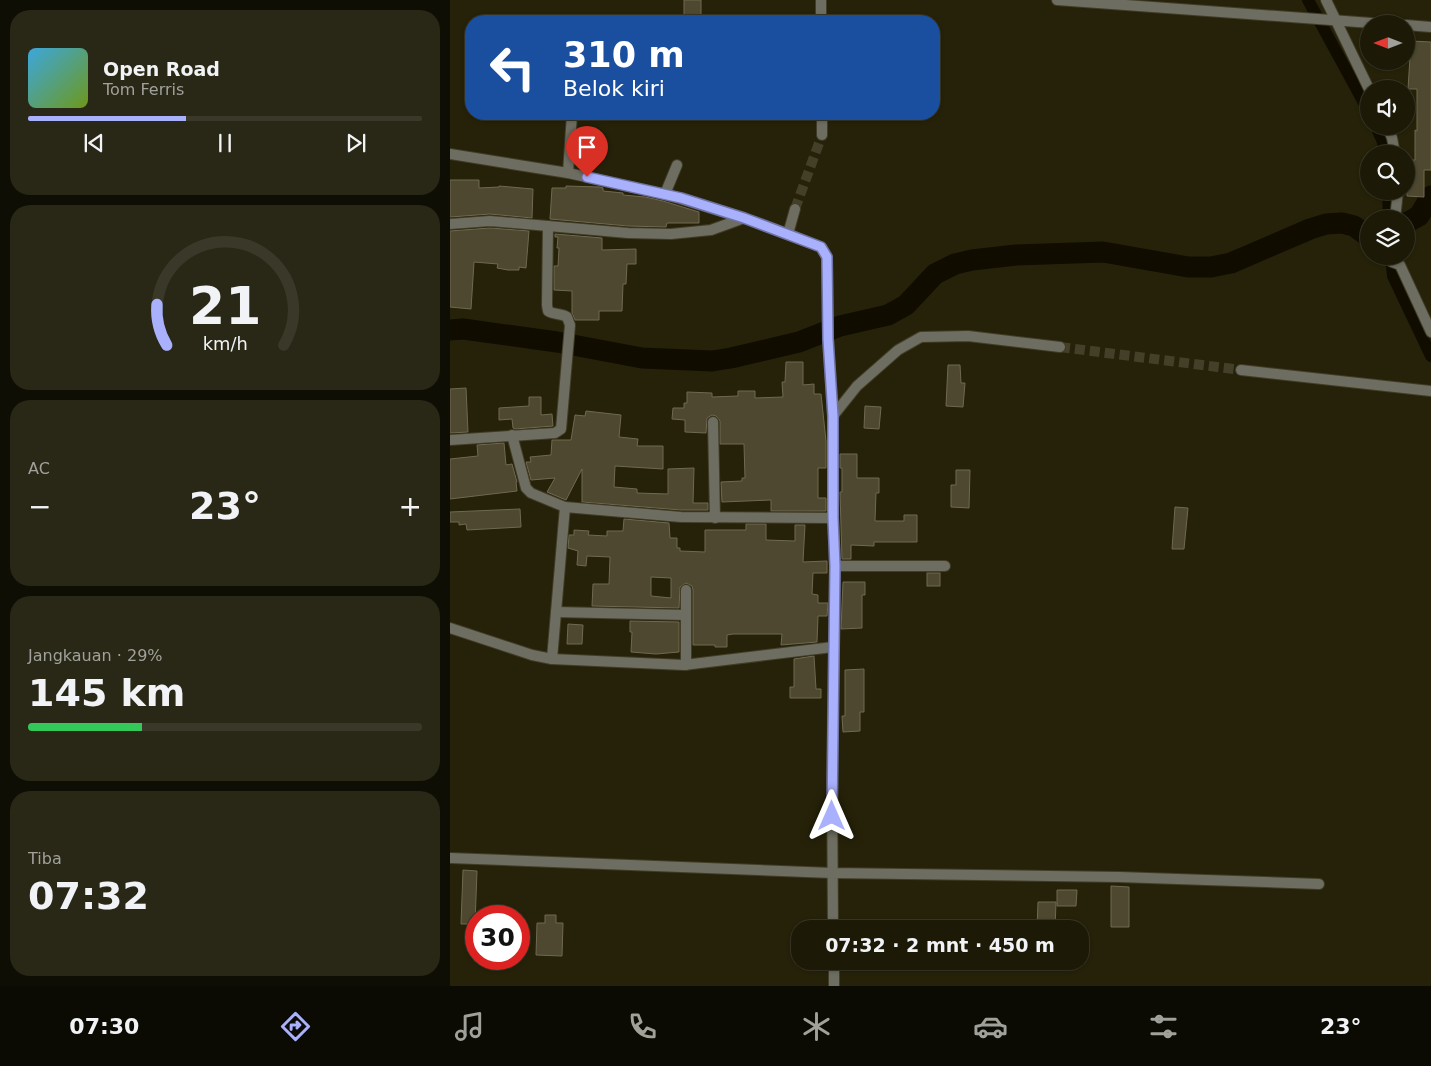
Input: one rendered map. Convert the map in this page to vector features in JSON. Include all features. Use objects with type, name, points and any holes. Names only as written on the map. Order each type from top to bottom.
[{"type":"street","points":[[821,0],[821,15]]},
{"type":"street","points":[[1057,0],[1360,22]]},
{"type":"street","points":[[1326,0],[1331,20],[1364,80]]},
{"type":"street","points":[[1415,26],[1431,27]]},
{"type":"street","points":[[568,173],[572,120]]},
{"type":"street","points":[[822,120],[822,135]]},
{"type":"street","points":[[450,154],[568,173],[665,194],[744,218],[788,234],[821,247],[827,257],[828,339],[833,416],[835,566],[833,647],[833,920]]},
{"type":"street","points":[[665,194],[677,165]]},
{"type":"street","points":[[788,234],[795,208]]},
{"type":"street","points":[[450,224],[490,221],[628,233],[671,234],[710,230],[744,218]]},
{"type":"street","points":[[450,440],[555,433],[561,429],[570,325],[567,317],[548,311],[548,226]]},
{"type":"street","points":[[1400,265],[1431,332]]},
{"type":"street","points":[[833,416],[857,386],[891,356],[920,337],[968,336],[1060,347]]},
{"type":"street","points":[[1241,370],[1431,391]]},
{"type":"street","points":[[713,422],[715,518]]},
{"type":"street","points":[[512,436],[526,488],[530,493],[565,507],[681,517],[833,518]]},
{"type":"street","points":[[552,659],[565,507]]},
{"type":"street","points":[[835,566],[945,566]]},
{"type":"street","points":[[686,590],[686,665]]},
{"type":"street","points":[[556,612],[686,615]]},
{"type":"street","points":[[450,628],[532,655],[552,659],[686,665],[833,647]]},
{"type":"street","points":[[450,858],[832,873],[1120,877],[1319,884]]},
{"type":"street","points":[[834,970],[834,986]]},
{"type":"building","points":[[684,0],[701,0],[701,15],[684,15]]},
{"type":"building","points":[[1415,41],[1431,42],[1431,170],[1424,170],[1424,197],[1415,196],[1417,89],[1415,89],[1415,80],[1409,80],[1409,70],[1415,70]]},
{"type":"building","points":[[450,180],[479,180],[479,188],[499,186],[533,189],[532,218],[490,214],[450,217]]},
{"type":"building","points":[[566,186],[600,187],[603,188],[603,191],[663,201],[699,212],[699,223],[667,223],[666,227],[628,226],[550,219],[552,188],[566,188]]},
{"type":"building","points":[[490,228],[529,231],[526,268],[519,267],[519,270],[508,270],[497,268],[498,264],[474,262],[471,309],[450,307],[450,231]]},
{"type":"building","points":[[555,234],[602,238],[602,250],[636,249],[636,264],[627,264],[626,284],[623,284],[622,311],[599,311],[599,320],[575,320],[572,313],[572,291],[554,290],[554,266],[558,266],[559,248],[557,248],[558,237],[555,237]]},
{"type":"building","points":[[786,362],[803,362],[803,385],[814,384],[814,394],[821,394],[826,441],[826,468],[818,468],[818,498],[826,498],[826,511],[771,511],[771,500],[722,502],[721,482],[742,481],[742,478],[745,478],[744,444],[720,444],[720,421],[716,416],[712,415],[707,418],[706,433],[685,432],[685,420],[672,419],[673,408],[684,408],[684,403],[687,403],[687,392],[712,393],[712,397],[738,396],[738,391],[755,391],[755,398],[783,397],[782,382],[785,382]]},
{"type":"building","points":[[948,365],[960,365],[961,383],[965,383],[963,407],[946,406]]},
{"type":"building","points":[[466,388],[468,432],[450,433],[450,389]]},
{"type":"building","points":[[529,397],[541,397],[541,415],[552,414],[553,426],[515,429],[513,428],[512,419],[499,420],[499,408],[529,406]]},
{"type":"building","points":[[865,406],[881,407],[879,429],[864,428]]},
{"type":"building","points":[[586,411],[621,415],[619,437],[638,439],[637,446],[663,446],[663,469],[615,466],[614,487],[637,489],[637,493],[668,494],[668,469],[694,468],[693,503],[708,503],[708,510],[681,510],[582,502],[582,469],[566,500],[547,492],[555,478],[531,480],[526,462],[531,462],[530,457],[551,455],[552,440],[571,440],[575,415],[585,416]]},
{"type":"building","points":[[504,443],[506,465],[512,464],[517,482],[517,491],[450,499],[450,459],[478,456],[477,445]]},
{"type":"building","points":[[840,454],[857,454],[857,478],[879,478],[879,493],[876,493],[875,521],[904,521],[904,515],[917,515],[917,542],[874,542],[874,546],[851,545],[851,559],[842,559],[840,492],[842,492],[842,468],[840,468]]},
{"type":"building","points":[[956,470],[970,470],[969,508],[951,507],[951,485],[956,485]]},
{"type":"building","points":[[1175,507],[1188,508],[1184,549],[1172,549]]},
{"type":"building","points":[[520,509],[521,527],[467,530],[466,524],[459,525],[459,522],[450,522],[450,512]]},
{"type":"building","points":[[624,519],[669,523],[670,538],[677,538],[677,548],[680,548],[680,551],[705,552],[705,530],[746,530],[746,524],[766,524],[766,540],[795,541],[795,525],[805,525],[803,562],[827,561],[827,573],[813,573],[812,594],[818,595],[818,603],[828,603],[827,616],[818,616],[817,642],[781,645],[782,634],[733,634],[727,635],[727,647],[693,645],[693,590],[692,586],[686,583],[680,587],[679,608],[592,606],[593,584],[609,584],[610,557],[587,556],[586,566],[577,565],[578,551],[568,548],[569,535],[574,535],[574,530],[589,531],[588,535],[607,536],[607,531],[623,531]],"holes":[[[651,577],[671,578],[671,598],[651,596]]]},
{"type":"building","points":[[927,573],[940,573],[940,586],[927,586]]},
{"type":"building","points":[[843,582],[865,582],[865,595],[862,595],[862,628],[841,629]]},
{"type":"building","points":[[630,621],[679,622],[679,652],[656,654],[631,652],[632,632],[630,632]]},
{"type":"building","points":[[568,624],[583,625],[582,644],[567,644]]},
{"type":"building","points":[[814,656],[816,689],[821,689],[821,698],[790,698],[790,687],[794,687],[794,659]]},
{"type":"building","points":[[864,669],[864,712],[860,712],[860,731],[843,732],[842,716],[845,716],[845,670]]},
{"type":"building","points":[[463,870],[477,871],[476,905],[465,905],[465,924],[461,924]]},
{"type":"building","points":[[1111,886],[1129,887],[1129,927],[1111,927]]},
{"type":"building","points":[[1057,890],[1077,890],[1076,906],[1057,906]]},
{"type":"building","points":[[1038,902],[1056,902],[1055,920],[1037,920]]},
{"type":"building","points":[[545,915],[556,915],[556,923],[563,923],[562,956],[536,955],[537,923],[545,923]]},
{"type":"waterway","points":[[1308,0],[1360,95]]},
{"type":"waterway","points":[[1380,135],[1384,145]]},
{"type":"waterway","points":[[1415,218],[1419,216],[1431,196]]},
{"type":"waterway","points":[[1388,200],[1389,210]]},
{"type":"waterway","points":[[450,330],[463,329],[557,342],[642,358],[712,361],[799,342],[840,326],[888,315],[906,305],[935,274],[955,264],[972,260],[1016,255],[1103,252],[1188,267],[1211,267],[1231,263],[1326,224],[1342,223],[1354,226],[1360,230]]},
{"type":"waterway","points":[[1392,265],[1393,276],[1431,356]]},
{"type":"tunnel","points":[[795,209],[822,135]]},
{"type":"tunnel","points":[[1060,347],[1241,370]]},
{"type":"route","points":[[587,177],[665,194],[744,218],[821,247],[827,257],[828,339],[833,416],[835,566],[832,816]]}]
